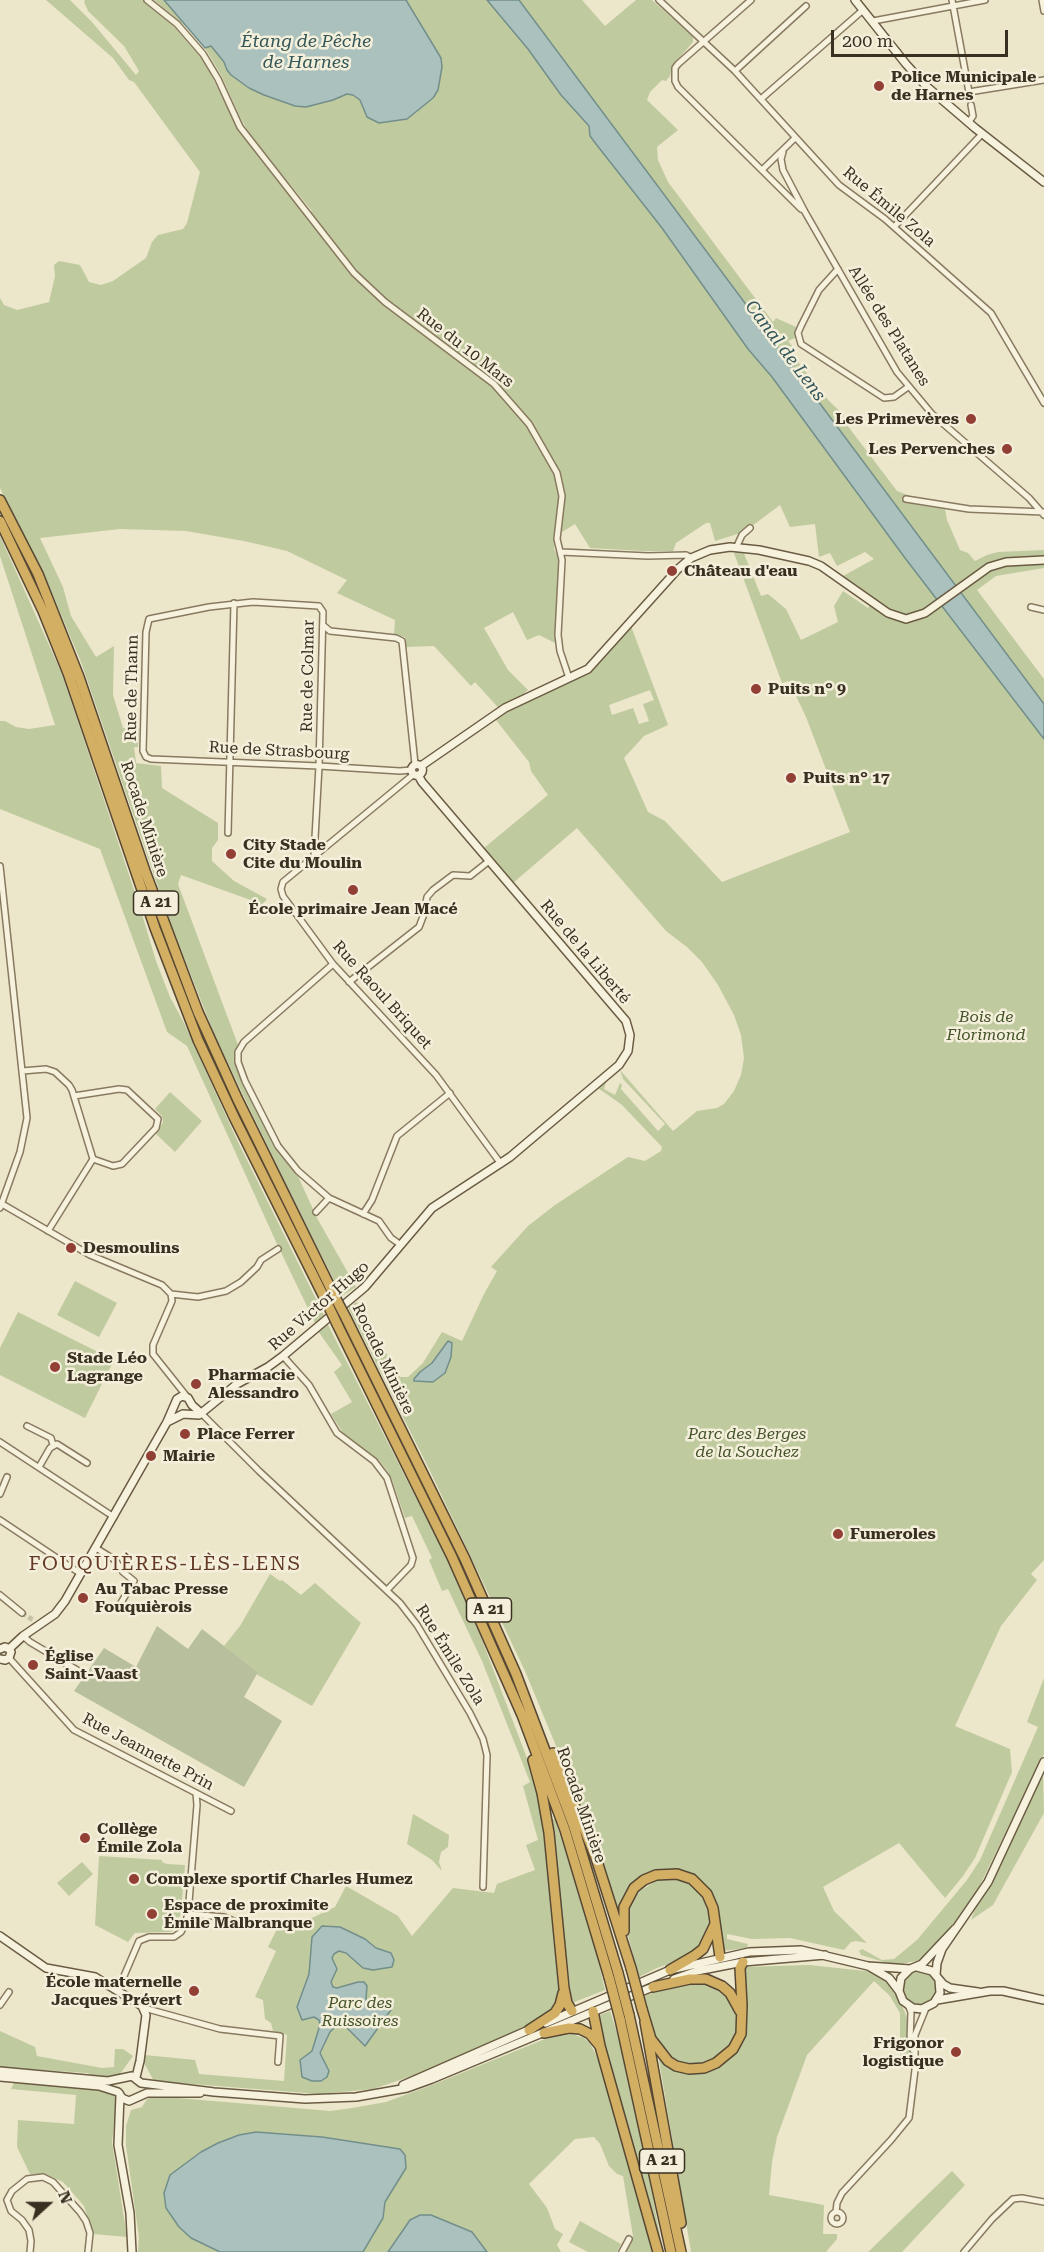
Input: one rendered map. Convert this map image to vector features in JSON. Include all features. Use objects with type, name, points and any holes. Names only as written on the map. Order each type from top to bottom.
[{"type":"highway","name":"Rocade Minière","points":[[0,500],[38,574],[72,656],[145,871],[198,1012],[452,1557],[522,1715],[565,1830],[614,1975]]},
{"type":"highway","name":"Rocade Minière","points":[[0,521],[43,610],[68,673],[155,928],[198,1040],[234,1117],[331,1300]]},
{"type":"highway","name":"Rocade Minière","points":[[341,1321],[465,1559],[534,1717],[580,1845],[625,2017],[681,2252]]},
{"type":"highway","points":[[522,1715],[524,1736],[542,1793],[549,1833],[564,1988],[567,2003],[572,2011]]},
{"type":"highway","points":[[534,1717],[546,1736],[591,1842],[626,1950],[645,2022],[686,2252]]},
{"type":"highway","points":[[626,1950],[622,1916],[627,1899],[639,1884],[656,1875],[677,1874],[697,1883],[711,1901],[720,1957]]},
{"type":"highway","points":[[670,1970],[703,1949],[710,1938],[715,1922]]},
{"type":"highway","points":[[645,2022],[651,2039],[663,2056],[675,2066],[696,2069],[716,2063],[733,2049],[741,2034],[740,1968],[743,1962]]},
{"type":"highway","points":[[653,1987],[690,1979],[706,1979],[722,1986],[730,1993],[741,2014]]},
{"type":"highway","points":[[529,2030],[555,2013],[560,2005],[564,1988]]},
{"type":"highway","points":[[593,2011],[600,2046],[658,2252]]},
{"type":"highway","name":"Rocade Minière","points":[[625,2017],[671,2252]]},
{"type":"highway","points":[[544,2033],[569,2028],[580,2029],[590,2034],[600,2046]]},
{"type":"street","name":"Rue du 10 Mars","points":[[147,0],[177,24],[202,54],[218,79],[240,127],[354,273],[385,302],[494,384],[529,424],[557,473],[562,496],[557,539],[562,560],[558,636],[560,651],[569,678]]},
{"type":"street","name":"Rue Émile Zola","points":[[659,0],[735,71],[839,185],[894,227],[991,313],[1044,403]]},
{"type":"street","name":"Allée des Platanes","points":[[750,0],[678,64],[675,68],[675,81],[678,87],[804,212]]},
{"type":"street","points":[[855,0],[915,74],[968,123],[1044,182]]},
{"type":"street","points":[[873,21],[953,3],[985,0]]},
{"type":"street","points":[[1042,0],[1044,10]]},
{"type":"street","points":[[953,3],[968,90],[972,92],[1044,80]]},
{"type":"street","points":[[735,71],[806,6]]},
{"type":"street","points":[[761,99],[863,10]]},
{"type":"street","points":[[968,123],[973,116],[971,105]]},
{"type":"street","points":[[894,227],[982,134]]},
{"type":"street","points":[[762,170],[795,138]]},
{"type":"street","name":"Allée des Platanes","points":[[783,152],[781,159],[783,170],[804,212],[897,372],[932,414],[1029,498],[1043,513]]},
{"type":"street","points":[[838,269],[819,290],[810,308],[798,333],[801,344],[884,398],[894,397],[908,387]]},
{"type":"street","points":[[906,499],[969,509],[1043,513]]},
{"type":"street","points":[[736,548],[742,535],[750,528]]},
{"type":"street","points":[[324,626],[330,631],[396,638],[402,641],[414,770],[505,708],[591,667],[678,569],[692,558],[721,548],[789,556],[821,566],[888,613],[898,617],[916,617],[994,565],[1013,561],[1044,560]]},
{"type":"street","points":[[561,552],[648,556],[686,555],[692,558]]},
{"type":"street","points":[[228,833],[234,603]]},
{"type":"street","name":"Rue de Colmar","points":[[234,603],[319,606],[323,612],[314,856]]},
{"type":"street","name":"Rue de Thann","points":[[146,757],[144,751],[146,644],[149,620],[234,603]]},
{"type":"street","points":[[1031,607],[1044,610]]},
{"type":"street","name":"Rue de Strasbourg","points":[[146,757],[414,770]]},
{"type":"street","name":"Rue Raoul Briquet","points":[[414,770],[404,781],[283,882],[280,889],[333,964],[450,1093],[501,1164]]},
{"type":"street","name":"Rue de la Liberté","points":[[414,770],[626,1021],[630,1035],[628,1051],[619,1065],[501,1164]]},
{"type":"street","points":[[349,982],[419,927],[427,897],[433,890],[453,875],[470,876],[489,861]]},
{"type":"street","points":[[0,866],[26,1126],[21,1152],[1,1206],[90,1254],[162,1285],[171,1294],[172,1301],[153,1350],[155,1358],[201,1413]]},
{"type":"street","points":[[333,964],[244,1042],[240,1046],[237,1057],[245,1081],[287,1159],[329,1198],[379,1221],[391,1238],[401,1245]]},
{"type":"street","points":[[22,1071],[50,1070],[69,1084],[93,1159],[48,1231]]},
{"type":"street","points":[[74,1096],[119,1089],[127,1090],[158,1119],[156,1128],[122,1164],[113,1166],[93,1159]]},
{"type":"street","points":[[363,1214],[372,1200],[397,1136],[450,1093]]},
{"type":"street","name":"Rue Victor Hugo","points":[[201,1413],[237,1384],[283,1356],[365,1287],[432,1208],[452,1193],[501,1164]]},
{"type":"street","points":[[316,1212],[329,1198]]},
{"type":"street","points":[[171,1294],[198,1297],[226,1291],[241,1282],[261,1260],[278,1249]]},
{"type":"street","points":[[283,1356],[309,1385],[337,1433],[374,1461],[387,1478],[413,1558],[411,1565],[387,1590]]},
{"type":"street","points":[[176,1382],[176,1411],[194,1415],[201,1413]]},
{"type":"street","points":[[9,1649],[35,1623],[60,1608],[167,1422],[175,1402],[182,1396],[188,1398]]},
{"type":"street","points":[[167,1422],[185,1414],[192,1405]]},
{"type":"street","name":"Rue Émile Zola","points":[[201,1413],[259,1471],[400,1603],[417,1625],[470,1713],[486,1748],[488,1774],[483,1887]]},
{"type":"street","points":[[27,1426],[51,1438],[53,1445],[39,1467]]},
{"type":"street","points":[[0,1442],[114,1516]]},
{"type":"street","points":[[53,1445],[57,1444],[87,1463]]},
{"type":"street","points":[[0,1494],[7,1477]]},
{"type":"street","points":[[0,1520],[81,1574]]},
{"type":"street","points":[[96,1548],[115,1560],[123,1572],[134,1581],[119,1606]]},
{"type":"street","points":[[0,1595],[22,1613]]},
{"type":"street","points":[[23,1636],[82,1673]]},
{"type":"street","points":[[0,1649],[5,1647],[9,1649]]},
{"type":"street","points":[[0,1659],[9,1658],[11,1652],[9,1649]]},
{"type":"street","name":"Rue Jeannette Prin","points":[[9,1658],[74,1730],[231,1811]]},
{"type":"street","points":[[937,2000],[940,1993],[939,1956],[988,1882],[1044,1762]]},
{"type":"street","points":[[118,1990],[137,1943],[146,1937],[174,1937],[181,1932],[188,1914],[196,1793]]},
{"type":"street","points":[[188,1914],[224,1917],[246,1926]]},
{"type":"street","points":[[899,1991],[901,1978],[955,1929]]},
{"type":"street","points":[[0,1936],[46,1968],[90,1975],[118,1990],[144,2008],[220,2029],[280,2036],[278,2062]]},
{"type":"street","points":[[390,2090],[670,1970],[720,1957],[759,1951],[801,1950],[868,1965],[928,1969],[950,1988],[981,1992]]},
{"type":"street","points":[[743,1962],[748,1956],[759,1951]]},
{"type":"street","points":[[0,2071],[108,2081],[121,2080],[128,2076],[138,2080],[214,2092],[322,2100],[356,2097],[407,2088],[432,2079],[593,2011],[697,1971],[732,1963],[825,1955]]},
{"type":"street","points":[[720,1957],[732,1963]]},
{"type":"street","points":[[868,1965],[889,1978],[908,2005],[911,2012],[910,2041],[914,2053]]},
{"type":"street","points":[[836,2212],[842,2193],[909,2118],[915,2077],[914,2053],[917,2025],[926,2008],[937,2000],[981,1992],[1003,1991],[1044,2000]]},
{"type":"street","points":[[0,2005],[9,1992]]},
{"type":"street","points":[[593,2011],[596,2004],[603,1998]]},
{"type":"street","points":[[908,2005],[920,2009],[926,2008]]},
{"type":"street","points":[[141,2094],[138,2080],[146,2015],[144,2008]]},
{"type":"street","points":[[572,2011],[583,2016]]},
{"type":"street","points":[[0,2077],[99,2086],[129,2101]]},
{"type":"street","points":[[121,2080],[117,2086],[120,2120],[118,2145],[131,2224],[132,2252]]},
{"type":"street","points":[[120,2120],[129,2101],[141,2094],[214,2092]]},
{"type":"street","points":[[30,2252],[29,2230],[11,2211],[8,2200],[12,2191],[27,2179],[43,2177],[53,2182],[86,2221],[90,2233],[88,2252]]},
{"type":"street","points":[[964,2252],[992,2219],[1013,2199],[1022,2198],[1044,2202]]},
{"type":"street","points":[[0,2201],[8,2200]]},
{"type":"street","points":[[622,2252],[629,2239]]},
{"type":"green space","name":"Parc des Berges de la Souchez","points":[[46,0],[70,0],[92,22],[136,75],[139,71],[124,46],[88,11],[84,2],[85,0],[142,0],[156,10],[171,23],[204,61],[246,140],[306,214],[312,211],[252,138],[205,48],[190,30],[154,0],[582,0],[605,26],[636,0],[652,0],[693,37],[693,42],[672,66],[670,76],[666,81],[662,80],[650,92],[647,100],[678,130],[657,147],[658,160],[668,182],[773,322],[776,318],[796,327],[795,338],[788,341],[793,347],[789,351],[830,402],[844,415],[842,418],[844,421],[897,491],[919,499],[920,505],[945,509],[947,520],[960,550],[968,553],[975,561],[998,552],[1044,550],[1044,568],[996,576],[977,590],[1044,679],[1044,1560],[1031,1574],[1037,1580],[1001,1626],[955,1726],[1010,1749],[1012,1772],[975,1858],[963,1876],[945,1898],[899,1843],[823,1887],[834,1911],[867,1943],[851,1942],[844,1950],[790,1938],[752,1939],[727,1934],[727,1939],[748,1944],[747,1948],[722,1951],[702,1884],[654,1873],[621,1907],[617,1907],[600,1852],[525,1671],[430,1471],[348,1307],[357,1302],[400,1377],[408,1377],[423,1363],[442,1332],[462,1341],[497,1271],[491,1267],[528,1226],[555,1205],[628,1157],[645,1161],[661,1151],[662,1147],[622,1105],[598,1088],[607,1079],[604,1089],[615,1095],[620,1083],[621,1089],[658,1131],[665,1124],[623,1079],[620,1070],[673,1131],[697,1111],[717,1108],[724,1104],[734,1091],[741,1075],[744,1058],[741,1035],[734,1015],[718,985],[702,962],[666,931],[577,828],[513,883],[484,848],[548,795],[531,771],[529,762],[496,720],[504,714],[475,682],[471,686],[434,646],[406,647],[405,637],[394,634],[395,620],[337,593],[347,580],[287,551],[186,531],[120,529],[40,538],[63,587],[71,616],[96,657],[114,646],[113,695],[123,728],[139,729],[138,747],[134,747],[136,763],[161,766],[162,788],[218,823],[218,840],[212,848],[212,861],[234,881],[267,899],[261,906],[259,903],[181,875],[178,884],[238,1045],[236,1054],[276,1147],[297,1174],[317,1218],[356,1287],[342,1296],[215,1036],[170,922],[81,662],[43,572],[0,488],[0,298],[4,305],[17,310],[49,302],[55,276],[54,265],[59,261],[80,265],[89,282],[101,285],[113,281],[146,258],[152,242],[158,235],[183,229],[187,223],[200,172],[134,82],[129,80],[113,58]],"holes":[[[780,505],[790,527],[815,524],[819,557],[830,553],[837,566],[865,552],[874,559],[843,576],[843,579],[874,599],[868,608],[843,591],[834,606],[838,622],[801,640],[786,609],[768,594],[761,596],[743,551],[734,553],[782,683],[789,681],[806,717],[850,832],[722,882],[665,821],[648,812],[624,758],[644,736],[668,725],[631,626],[592,671],[529,700],[524,693],[528,690],[508,670],[484,628],[513,612],[527,640],[539,635],[555,643],[560,561],[554,549],[554,537],[575,524],[590,548],[673,551],[676,543],[706,523],[710,523],[715,541],[744,532]],[[650,690],[654,700],[643,704],[649,721],[639,724],[633,708],[612,715],[609,705]]]},
{"type":"green space","points":[[0,536],[62,674],[156,961],[170,997],[237,1140],[324,1315],[315,1323],[187,1046],[167,1032],[100,849],[0,809],[0,721],[29,729],[55,725],[0,556]]},
{"type":"green space","points":[[170,1092],[202,1121],[175,1152],[156,1134],[163,1122],[162,1116],[155,1109]]},
{"type":"green space","points":[[75,1281],[117,1303],[99,1337],[57,1315]]},
{"type":"green space","name":"Stade Léo Lagrange","points":[[18,1312],[114,1360],[85,1418],[0,1375],[0,1348]]},
{"type":"green space","name":"Parc des Ruissoires","points":[[327,1323],[444,1553],[482,1640],[530,1766],[542,1810],[545,1832],[559,1997],[556,2007],[544,2017],[528,2025],[427,2071],[373,2089],[319,2094],[154,2081],[144,2063],[145,2055],[195,2060],[199,2074],[284,2081],[287,2035],[273,2031],[271,2023],[265,2019],[263,2000],[255,1997],[276,1951],[268,1947],[282,1919],[295,1926],[335,1907],[346,1886],[398,1916],[412,1936],[453,1888],[494,1893],[497,1884],[535,1870],[526,1845],[538,1840],[523,1786],[530,1782],[482,1661],[448,1589],[442,1591],[429,1560],[432,1558],[412,1516],[405,1518],[386,1469],[379,1461],[344,1435],[331,1414],[352,1402],[334,1372],[342,1365],[318,1331]]},
{"type":"green space","points":[[270,1574],[301,1595],[315,1583],[361,1623],[312,1706],[256,1674],[258,1672],[224,1646],[240,1626]]},
{"type":"green space","points":[[157,1626],[188,1649],[202,1629],[258,1672],[244,1697],[282,1721],[244,1787],[74,1691],[104,1648],[136,1667]]},
{"type":"green space","points":[[1044,1678],[1044,1754],[976,1893],[953,1925],[920,1960],[901,1964],[887,1963],[861,1955],[859,1951],[862,1949],[882,1960],[894,1959],[917,1940],[967,1880],[980,1860],[1038,1727],[1027,1722]]},
{"type":"green space","points":[[1043,1775],[1044,1813],[993,1905],[971,1920],[976,1907],[991,1884]]},
{"type":"green space","points":[[413,1814],[449,1835],[448,1847],[441,1852],[439,1862],[442,1871],[432,1860],[407,1844]]},
{"type":"green space","points":[[555,1819],[593,1939],[605,1990],[572,2003],[551,1820]]},
{"type":"green space","points":[[99,1856],[162,1860],[167,1864],[185,1865],[181,1913],[174,1930],[135,1933],[128,1942],[95,1925]]},
{"type":"green space","points":[[82,1862],[93,1874],[69,1896],[57,1883]]},
{"type":"green space","points":[[665,1879],[690,1883],[705,1897],[709,1905],[711,1922],[709,1931],[699,1948],[684,1958],[639,1977],[627,1932],[628,1908],[640,1891],[656,1881]]},
{"type":"green space","points":[[809,1965],[875,1972],[882,1975],[883,1980],[888,1981],[908,2021],[907,2041],[910,2062],[906,2064],[900,2059],[900,2013],[890,1996],[874,1981],[807,2055],[777,2137],[772,2162],[769,2195],[824,2205],[823,2234],[837,2234],[837,2239],[826,2252],[691,2252],[659,2060],[689,2073],[700,2073],[723,2064],[738,2047],[743,1967]]},
{"type":"green space","points":[[919,1971],[931,1976],[936,1988],[931,2000],[919,2005],[907,2000],[902,1988],[907,1976]]},
{"type":"green space","points":[[697,1982],[706,1983],[725,1994],[736,2010],[738,2031],[724,2055],[699,2065],[687,2065],[670,2056],[657,2039],[644,1995]]},
{"type":"green space","points":[[610,2011],[641,2134],[663,2252],[661,2252],[598,2021],[600,2015]]},
{"type":"green space","points":[[0,2031],[35,2047],[37,2056],[102,2068],[114,2067],[115,2049],[123,2049],[133,2056],[120,2074],[112,2076],[98,2077],[87,2073],[0,2067]]},
{"type":"green space","points":[[572,2034],[590,2043],[600,2063],[653,2252],[625,2252],[633,2236],[623,2176],[617,2174],[609,2166],[600,2144],[594,2137],[575,2139],[529,2184],[547,2208],[555,2229],[563,2234],[557,2245],[561,2252],[487,2252],[472,2232],[431,2215],[420,2215],[410,2220],[388,2252],[138,2252],[139,2237],[126,2146],[126,2126],[131,2110],[142,2107],[147,2099],[155,2096],[330,2111],[352,2108],[386,2102],[545,2039]]},
{"type":"green space","points":[[15,2081],[107,2090],[115,2095],[112,2142],[127,2237],[93,2234],[84,2206],[63,2182],[45,2174],[30,2174],[17,2147],[18,2120],[74,2124],[76,2095],[11,2089]]},
{"type":"green space","points":[[952,2171],[965,2185],[902,2252],[868,2252]]},
{"type":"green space","points":[[580,2221],[621,2244],[617,2252],[588,2252],[569,2242]]},
{"type":"water","name":"Étang de Pêche de Harnes","points":[[164,0],[406,0],[441,58],[442,67],[438,90],[433,98],[407,119],[379,123],[367,117],[360,100],[353,95],[347,94],[306,107],[295,106],[249,88],[231,75],[211,46],[205,48]]},
{"type":"water","points":[[487,0],[519,0],[1044,704],[1044,739],[905,558],[772,377],[748,349],[662,228],[590,136],[589,126],[561,95],[528,49]]},
{"type":"water","points":[[448,1341],[452,1343],[451,1357],[445,1373],[433,1382],[414,1381],[420,1372],[432,1363]]},
{"type":"water","points":[[322,1926],[340,1927],[365,1939],[376,1948],[391,1953],[394,1960],[392,1967],[373,1970],[363,1968],[346,1953],[339,1951],[332,1958],[337,1969],[331,1982],[333,1987],[337,1988],[364,1982],[367,1986],[366,1999],[369,2002],[389,2000],[393,2007],[365,2046],[343,2024],[339,2023],[330,2032],[320,2053],[329,2071],[327,2077],[321,2081],[312,2081],[302,2077],[300,2060],[312,2051],[320,2025],[319,2020],[314,2017],[302,2020],[297,2007],[309,1974],[312,1937]]},
{"type":"water","points":[[256,2132],[322,2137],[400,2149],[405,2155],[406,2168],[385,2202],[383,2218],[363,2252],[220,2252],[191,2238],[179,2227],[166,2208],[164,2193],[170,2175],[201,2152],[218,2143],[239,2135]]},
{"type":"water","points":[[420,2215],[431,2215],[472,2232],[487,2252],[388,2252],[410,2220]]},
{"type":"tunnel","points":[[22,1613],[33,1620]]},
{"type":"place","name":"Police Municipale de Harnes","points":[[879,86]]},
{"type":"place","name":"Les Primevères","points":[[971,419]]},
{"type":"place","name":"Les Pervenches","points":[[1007,449]]},
{"type":"place","name":"Château d'eau","points":[[672,571]]},
{"type":"place","name":"Puits n° 9","points":[[756,689]]},
{"type":"place","name":"Puits n° 17","points":[[791,778]]},
{"type":"place","name":"City Stade Cite du Moulin","points":[[231,854]]},
{"type":"place","name":"École primaire Jean Macé","points":[[353,890]]},
{"type":"place","name":"Desmoulins","points":[[71,1248]]},
{"type":"place","name":"Stade Léo Lagrange","points":[[55,1367]]},
{"type":"place","name":"Pharmacie Alessandro","points":[[196,1384]]},
{"type":"place","name":"Place Ferrer","points":[[185,1434]]},
{"type":"place","name":"Mairie","points":[[151,1456]]},
{"type":"place","name":"Fumeroles","points":[[838,1534]]},
{"type":"place","name":"Au Tabac Presse Fouquièrois","points":[[83,1598]]},
{"type":"place","name":"Église Saint-Vaast","points":[[33,1665]]},
{"type":"place","name":"Collège Émile Zola","points":[[85,1838]]},
{"type":"place","name":"Complexe sportif Charles Humez","points":[[134,1879]]},
{"type":"place","name":"Espace de proximite Émile Malbranque","points":[[152,1914]]},
{"type":"place","name":"École maternelle Jacques Prévert","points":[[194,1991]]},
{"type":"place","name":"Frigonor logistique","points":[[956,2052]]},
{"type":"district","name":"FOUQUIÈRES-LÈS-LENS","points":[[165,1564]]},
{"type":"water label","name":"Canal de Lens","points":[[785,351]]},
{"type":"park label","name":"Bois de Florimond","points":[[986,1026]]}]
